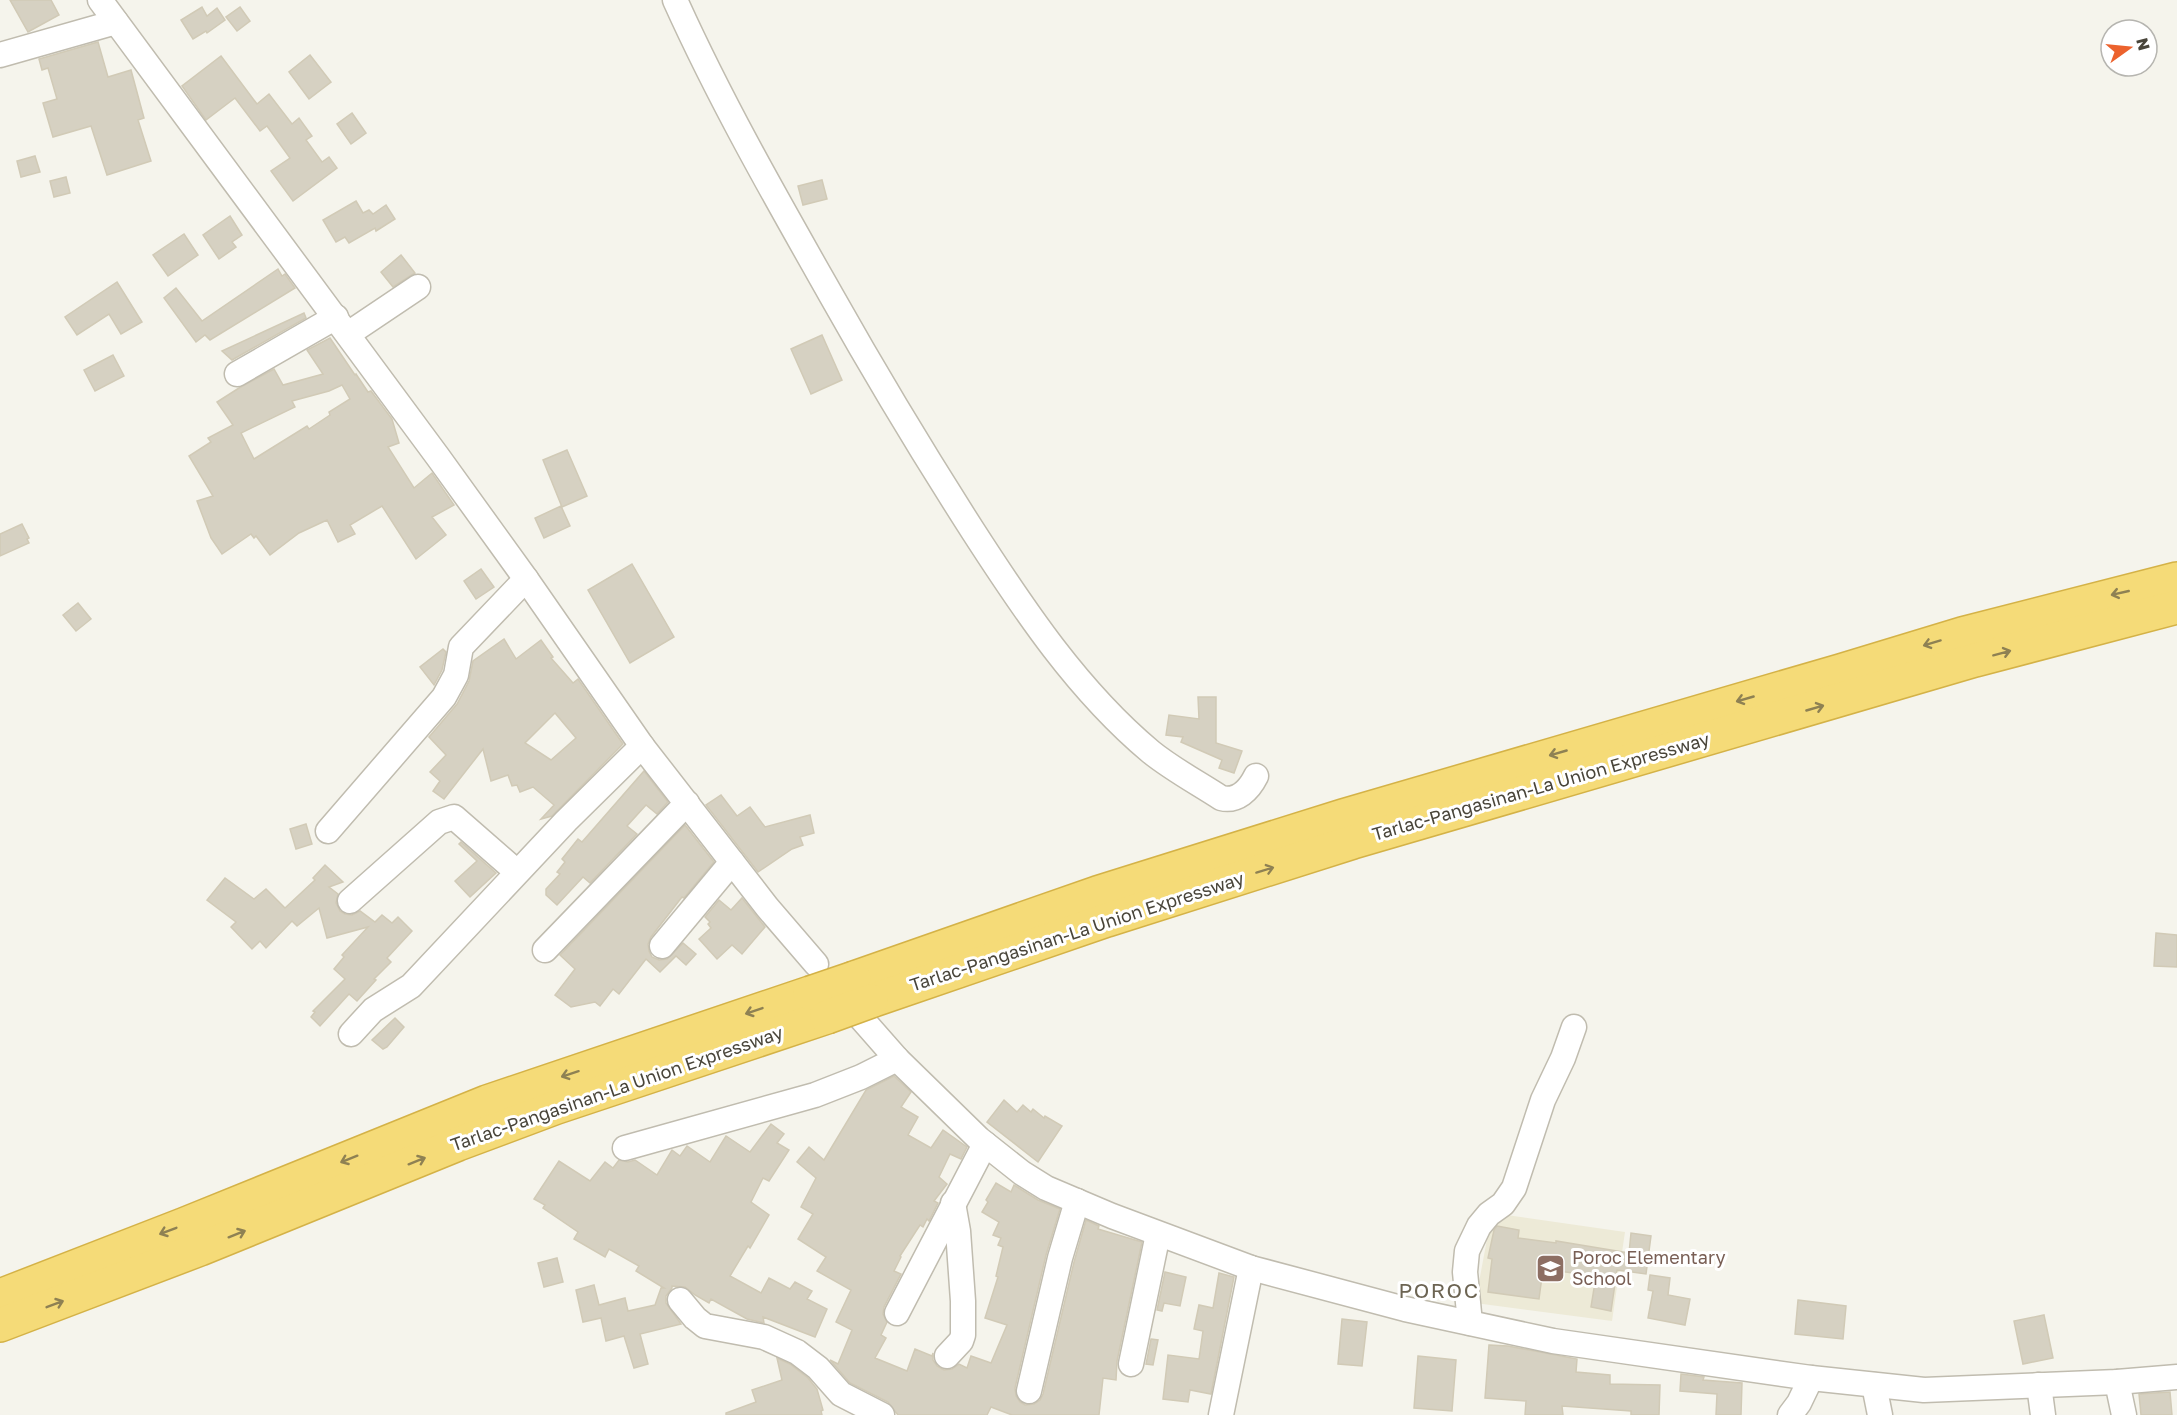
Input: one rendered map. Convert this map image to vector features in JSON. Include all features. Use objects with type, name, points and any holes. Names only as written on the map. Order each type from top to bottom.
[{"type":"highway","name":"Tarlac-Pangasinan-La Union Expressway","points":[[862,999],[1097,893],[1343,816],[1962,634],[2177,579]]},
{"type":"highway","name":"Tarlac-Pangasinan-La Union Expressway","points":[[0,1296],[487,1102],[818,991],[862,999],[1353,842],[1986,657],[2177,607]]},
{"type":"highway","name":"Tarlac-Pangasinan-La Union Expressway","points":[[0,1325],[200,1249],[537,1114],[818,991]]},
{"type":"street","points":[[99,0],[342,326],[526,579],[642,746],[767,908],[818,991]]},
{"type":"street","points":[[675,0],[705,67],[871,367],[924,455],[1027,615],[1098,701],[1152,752],[1221,798],[1229,800],[1238,797],[1252,785],[1256,776]]},
{"type":"street","points":[[0,55],[116,22]]},
{"type":"street","points":[[237,374],[342,326],[418,287]]},
{"type":"street","points":[[328,831],[444,697],[456,675],[461,647],[526,579]]},
{"type":"street","points":[[351,1034],[373,1010],[411,986],[517,872],[642,746]]},
{"type":"street","points":[[545,950],[687,804]]},
{"type":"street","points":[[350,901],[439,822],[448,818],[454,817],[517,872]]},
{"type":"street","points":[[662,946],[732,862]]},
{"type":"street","points":[[862,999],[897,1059],[985,1144],[1022,1173],[1046,1188],[1077,1201],[1251,1268],[1405,1309],[1553,1341],[1811,1378],[1924,1390],[2117,1382],[2177,1377]]},
{"type":"street","points":[[1470,1323],[1465,1272],[1467,1251],[1479,1226],[1489,1214],[1503,1204],[1514,1188],[1543,1100],[1563,1058],[1574,1027]]},
{"type":"street","points":[[625,1148],[815,1095],[861,1077],[897,1059]]},
{"type":"street","points":[[897,1313],[985,1144]]},
{"type":"street","points":[[1029,1391],[1060,1258],[1077,1201]]},
{"type":"street","points":[[947,1356],[961,1341],[963,1335],[958,1231],[953,1203]]},
{"type":"street","points":[[1131,1364],[1158,1234]]},
{"type":"street","points":[[1221,1415],[1251,1268]]},
{"type":"street","points":[[680,1300],[705,1326],[764,1337],[797,1352],[818,1368],[841,1394],[882,1415]]},
{"type":"street","points":[[1790,1415],[1799,1403],[1811,1378]]},
{"type":"street","points":[[2117,1382],[2124,1415]]},
{"type":"street","points":[[1874,1385],[1880,1415]]},
{"type":"street","points":[[2039,1385],[2043,1415]]},
{"type":"shaded area","name":"Poroc Elementary School","points":[[1492,1213],[1625,1232],[1612,1321],[1475,1303]]},
{"type":"building","points":[[10,0],[51,0],[59,15],[28,32]]},
{"type":"building","points":[[202,7],[207,16],[217,8],[225,20],[207,33],[206,31],[193,39],[181,20]]},
{"type":"building","points":[[240,7],[250,21],[237,31],[226,17]]},
{"type":"building","points":[[98,42],[108,77],[131,70],[144,118],[138,120],[151,161],[107,175],[91,126],[53,137],[43,103],[57,99],[48,68],[42,70],[39,59]]},
{"type":"building","points":[[310,55],[331,82],[309,99],[289,72]]},
{"type":"building","points":[[221,56],[257,104],[269,94],[292,124],[299,118],[312,136],[306,140],[322,162],[329,157],[337,168],[293,201],[271,171],[290,158],[267,126],[260,131],[235,98],[206,120],[182,86]]},
{"type":"building","points":[[352,113],[366,133],[351,144],[337,124]]},
{"type":"building","points":[[35,156],[40,172],[21,177],[17,161]]},
{"type":"building","points":[[66,177],[70,193],[54,197],[50,181]]},
{"type":"building","points":[[822,180],[827,199],[803,205],[798,186]]},
{"type":"building","points":[[356,201],[363,213],[369,210],[373,214],[386,205],[395,219],[376,231],[375,228],[349,243],[345,237],[336,242],[323,220]]},
{"type":"building","points":[[230,216],[242,235],[232,242],[236,247],[219,259],[203,235]]},
{"type":"building","points":[[184,234],[198,255],[168,276],[153,255]]},
{"type":"building","points":[[401,255],[415,273],[393,287],[381,272]]},
{"type":"building","points":[[278,269],[282,276],[285,274],[295,288],[210,340],[205,335],[196,342],[164,298],[176,288],[202,321]]},
{"type":"building","points":[[117,282],[142,322],[121,334],[109,314],[77,335],[65,317]]},
{"type":"building","points":[[304,313],[306,318],[232,360],[222,351]]},
{"type":"building","points":[[822,335],[842,380],[811,394],[791,349]]},
{"type":"building","points":[[330,338],[368,392],[371,391],[392,419],[399,443],[388,447],[414,488],[432,473],[454,505],[432,517],[446,535],[416,559],[382,506],[350,525],[355,534],[338,542],[327,520],[299,533],[270,555],[256,536],[254,538],[251,534],[222,554],[211,538],[197,501],[213,496],[189,456],[211,442],[208,438],[233,425],[217,402],[239,388],[274,369],[283,385],[323,374],[307,350]],"holes":[[[342,385],[350,399],[329,412],[330,415],[309,429],[307,426],[254,459],[241,433],[295,407],[292,401]]]},
{"type":"building","points":[[113,355],[124,376],[95,391],[84,370]]},
{"type":"building","points":[[567,450],[587,496],[562,507],[543,460]]},
{"type":"building","points":[[561,506],[570,526],[544,538],[535,518]]},
{"type":"building","points":[[22,524],[29,543],[0,556],[0,534]]},
{"type":"building","points":[[632,564],[674,637],[630,663],[588,590]]},
{"type":"building","points":[[481,569],[494,587],[476,599],[464,581]]},
{"type":"building","points":[[78,603],[91,619],[76,631],[63,615]]},
{"type":"building","points":[[504,639],[516,659],[541,640],[553,657],[551,658],[573,683],[578,679],[623,744],[552,816],[541,819],[554,805],[533,787],[520,792],[517,785],[512,786],[508,775],[491,781],[483,749],[444,799],[433,791],[440,781],[430,772],[446,755],[429,737],[457,704],[469,681],[473,661]],"holes":[[[555,713],[576,738],[551,760],[525,743]]]},
{"type":"building","points":[[443,649],[446,652],[442,670],[434,685],[420,667]]},
{"type":"building","points":[[1198,697],[1216,697],[1216,743],[1242,751],[1234,773],[1219,768],[1222,760],[1181,742],[1183,737],[1166,735],[1169,715],[1199,719]]},
{"type":"building","points":[[644,771],[668,802],[657,814],[646,805],[627,826],[637,834],[590,883],[583,877],[557,905],[546,895],[546,889],[560,874],[557,872],[565,862],[562,859],[578,839],[582,842]]},
{"type":"building","points":[[721,795],[737,816],[750,807],[765,827],[810,815],[814,833],[800,837],[803,845],[792,849],[758,872],[706,805]]},
{"type":"building","points":[[306,824],[312,844],[296,849],[290,829]]},
{"type":"building","points":[[685,825],[714,862],[684,898],[682,897],[648,944],[652,957],[659,960],[667,959],[683,943],[696,954],[686,965],[676,956],[660,972],[646,959],[619,994],[613,989],[600,1006],[595,1002],[571,1007],[555,995],[575,969],[560,955]]},
{"type":"building","points":[[461,842],[496,873],[470,897],[455,881],[477,861],[459,844]]},
{"type":"building","points":[[325,865],[343,882],[329,887],[338,894],[336,903],[340,911],[352,915],[360,911],[375,922],[382,915],[392,923],[398,917],[412,931],[387,958],[391,962],[357,1001],[349,994],[320,1026],[311,1017],[315,1012],[313,1011],[345,979],[334,969],[344,957],[342,955],[368,927],[327,938],[319,908],[297,926],[292,921],[266,948],[260,941],[252,949],[231,927],[236,922],[207,900],[225,878],[254,899],[266,889],[285,908],[315,880],[313,878]]},
{"type":"building","points":[[742,898],[765,927],[742,954],[732,945],[717,959],[699,939],[711,928],[708,924],[710,922],[705,917],[719,900],[731,910]]},
{"type":"building","points":[[2156,933],[2177,935],[2177,967],[2154,966]]},
{"type":"building","points":[[395,1018],[404,1027],[383,1049],[372,1040]]},
{"type":"building","points":[[894,1076],[911,1092],[901,1107],[918,1117],[908,1135],[931,1148],[943,1130],[967,1147],[961,1159],[950,1154],[939,1177],[947,1184],[934,1201],[938,1203],[929,1221],[927,1219],[923,1227],[920,1225],[900,1256],[894,1271],[901,1274],[884,1307],[883,1314],[887,1322],[881,1335],[886,1338],[875,1358],[907,1371],[915,1349],[932,1356],[933,1353],[933,1360],[944,1370],[952,1369],[959,1364],[967,1368],[971,1356],[991,1363],[1007,1325],[985,1318],[998,1277],[996,1276],[1003,1247],[998,1245],[1001,1238],[993,1235],[999,1222],[982,1212],[996,1183],[1011,1192],[1014,1185],[1038,1200],[1060,1209],[1046,1255],[1015,1388],[1016,1396],[1025,1405],[1034,1404],[1043,1394],[1086,1220],[1099,1226],[1098,1229],[1142,1242],[1117,1361],[1116,1380],[1103,1378],[1099,1415],[1012,1415],[991,1407],[987,1415],[898,1415],[888,1402],[850,1383],[830,1360],[838,1364],[852,1330],[836,1322],[851,1290],[817,1271],[826,1257],[798,1239],[813,1214],[801,1207],[816,1178],[797,1162],[809,1147],[824,1160],[866,1090]]},
{"type":"building","points":[[1004,1100],[1017,1112],[1023,1105],[1031,1112],[1033,1109],[1044,1118],[1045,1116],[1062,1126],[1038,1162],[987,1122]]},
{"type":"building","points":[[771,1124],[784,1134],[777,1143],[789,1150],[769,1181],[763,1178],[751,1202],[769,1215],[730,1276],[761,1293],[769,1278],[790,1289],[795,1282],[812,1291],[807,1299],[827,1309],[815,1337],[763,1317],[764,1323],[747,1319],[711,1299],[709,1303],[685,1287],[672,1286],[666,1296],[666,1303],[681,1324],[640,1334],[648,1364],[634,1368],[624,1336],[606,1341],[601,1318],[583,1322],[576,1290],[594,1285],[599,1305],[625,1298],[628,1311],[655,1305],[661,1288],[664,1288],[636,1271],[639,1266],[609,1249],[605,1257],[574,1239],[578,1232],[543,1208],[545,1205],[534,1199],[559,1161],[590,1181],[605,1162],[613,1168],[619,1160],[628,1162],[635,1160],[657,1175],[672,1150],[680,1156],[687,1146],[710,1162],[726,1136],[750,1152]]},
{"type":"building","points":[[1497,1226],[1519,1230],[1518,1238],[1556,1243],[1556,1241],[1629,1253],[1631,1233],[1651,1236],[1646,1274],[1617,1270],[1611,1311],[1591,1307],[1596,1276],[1543,1269],[1539,1299],[1488,1292],[1492,1259],[1488,1258],[1494,1230]]},
{"type":"building","points":[[557,1258],[563,1282],[544,1287],[538,1263]]},
{"type":"building","points":[[1165,1272],[1186,1277],[1180,1306],[1164,1303],[1162,1311],[1157,1310]]},
{"type":"building","points":[[1219,1273],[1234,1277],[1211,1394],[1190,1390],[1188,1402],[1163,1399],[1168,1355],[1199,1359],[1203,1331],[1194,1329],[1199,1305],[1213,1308]]},
{"type":"building","points":[[1650,1275],[1670,1278],[1668,1295],[1690,1299],[1685,1325],[1648,1318],[1653,1291],[1648,1290]]},
{"type":"building","points":[[1798,1300],[1846,1306],[1843,1339],[1795,1334]]},
{"type":"building","points":[[2044,1315],[2053,1358],[2023,1364],[2014,1321]]},
{"type":"building","points":[[1342,1319],[1367,1322],[1362,1366],[1338,1364]]},
{"type":"building","points":[[1151,1339],[1158,1340],[1153,1365],[1146,1364]]},
{"type":"building","points":[[1489,1345],[1508,1346],[1577,1359],[1576,1372],[1610,1375],[1610,1384],[1660,1385],[1659,1415],[1631,1415],[1631,1411],[1562,1406],[1563,1415],[1525,1415],[1526,1401],[1485,1398]]},
{"type":"building","points":[[1418,1356],[1456,1360],[1452,1411],[1414,1408]]},
{"type":"building","points":[[777,1358],[790,1364],[808,1378],[817,1389],[823,1410],[822,1415],[726,1415],[726,1413],[756,1402],[752,1390],[782,1380]]},
{"type":"building","points":[[1681,1374],[1704,1377],[1703,1380],[1742,1383],[1741,1415],[1716,1415],[1717,1394],[1680,1391]]},
{"type":"building","points":[[2170,1392],[2172,1415],[2141,1415],[2139,1394]]},
{"type":"place","name":"Poroc Elementary School","points":[[1551,1268]]},
{"type":"district","name":"POROC","points":[[1439,1291]]}]
